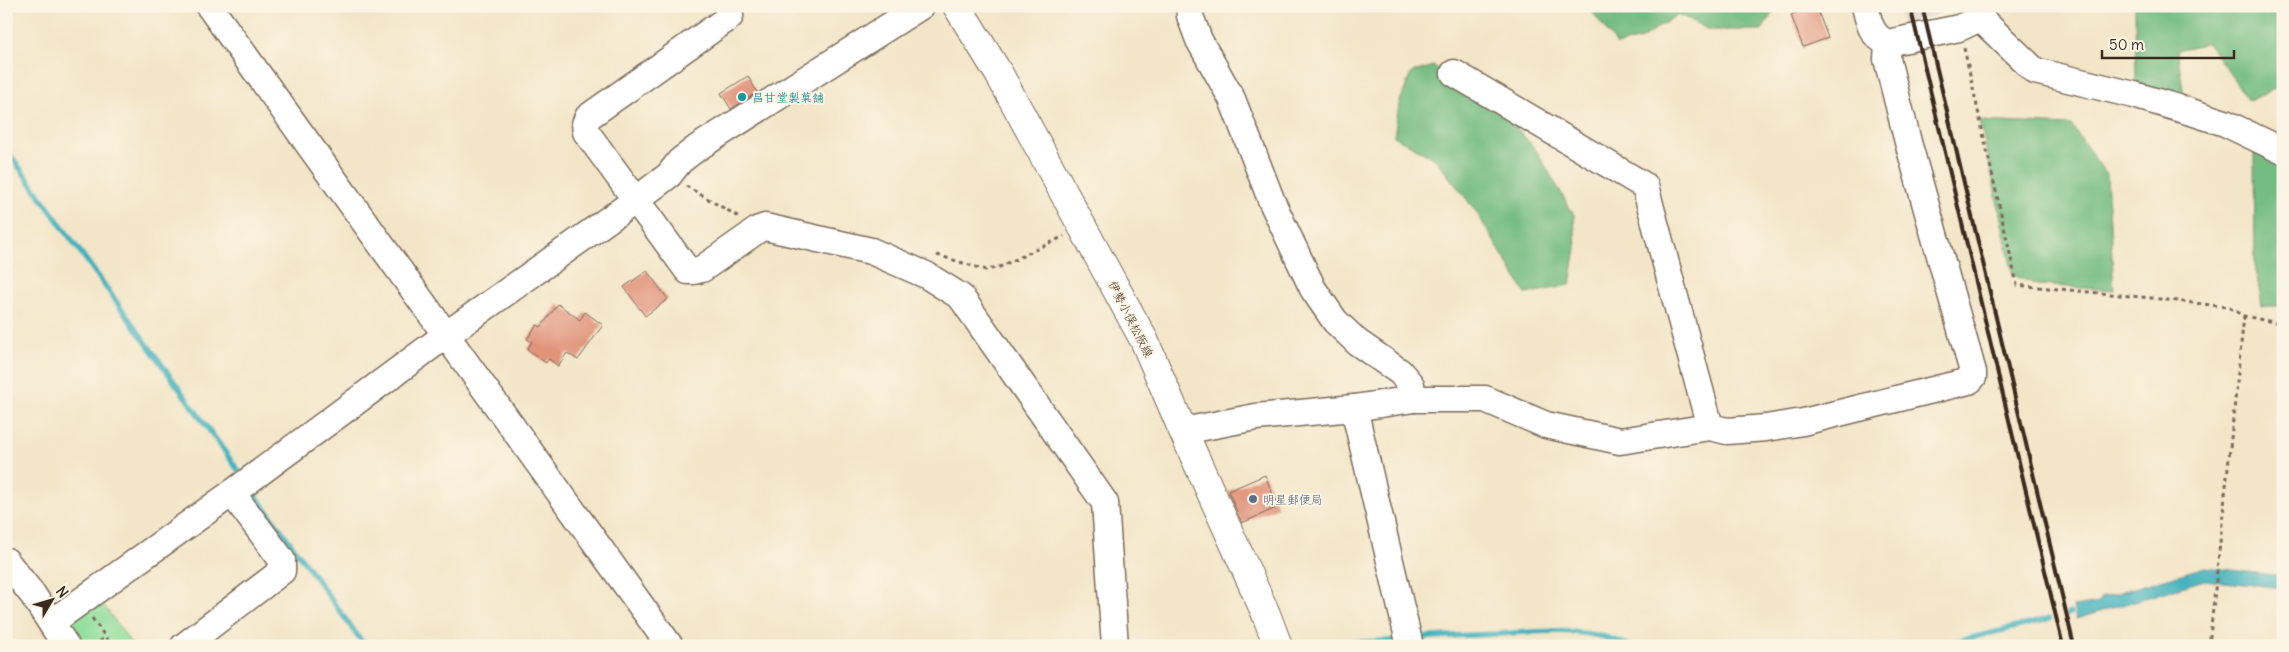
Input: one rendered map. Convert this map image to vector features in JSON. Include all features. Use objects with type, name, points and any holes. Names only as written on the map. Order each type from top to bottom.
[{"type":"main road","name":"伊勢小俣松阪線","points":[[957,6],[998,74],[1144,340],[1262,605],[1278,646]]},
{"type":"street","points":[[209,6],[670,646]]},
{"type":"street","points":[[729,6],[730,16],[724,21],[588,117],[585,124],[586,132],[688,271],[702,269],[759,229],[765,228],[871,251],[926,275],[961,297],[1105,503],[1115,646]]},
{"type":"street","points":[[52,622],[232,493],[446,335],[636,200],[669,175],[680,161],[716,135],[921,6]]},
{"type":"street","points":[[1189,6],[1190,16],[1199,40],[1232,99],[1272,202],[1313,289],[1335,321],[1357,342],[1400,372],[1411,385],[1414,399]]},
{"type":"street","points":[[1865,6],[1869,25],[1873,33],[1888,43]]},
{"type":"street","points":[[1888,43],[1972,17],[2035,71],[2134,95],[2191,112],[2225,123],[2283,151]]},
{"type":"street","points":[[1183,431],[1256,417],[1354,408],[1414,399],[1485,400],[1546,425],[1620,441],[1710,427],[1727,431],[1766,428],[1803,422],[1969,381],[1973,377],[1893,84],[1887,59],[1888,43]]},
{"type":"street","points":[[1454,73],[1645,186],[1710,427]]},
{"type":"street","points":[[1354,408],[1409,639]]},
{"type":"street","points":[[184,646],[282,571],[282,560],[232,493]]},
{"type":"street","points":[[6,561],[52,622],[66,646]]},
{"type":"path","points":[[1972,17],[2017,286],[2228,307],[2244,316],[2283,324]]},
{"type":"path","points":[[669,175],[730,212],[765,228]]},
{"type":"path","points":[[930,253],[986,270],[1000,267],[1082,227]]},
{"type":"path","points":[[2209,646],[2244,316]]},
{"type":"path","points":[[80,601],[112,646]]},
{"type":"path","points":[[93,646],[106,637]]},
{"type":"shaded area","points":[[1897,6],[1960,6],[1960,8],[1902,25]]},
{"type":"green space","points":[[1588,6],[1777,6],[1762,30],[1709,30],[1678,14],[1642,39],[1617,45]]},
{"type":"green space","points":[[2135,6],[2283,6],[2283,85],[2249,101],[2208,43],[2177,50],[2185,102],[2136,87]]},
{"type":"green space","points":[[1433,66],[1497,106],[1536,150],[1574,215],[1576,248],[1570,285],[1526,294],[1475,210],[1436,160],[1394,136],[1399,104],[1411,73]]},
{"type":"green space","points":[[1980,121],[2071,125],[2107,175],[2114,290],[2038,285],[2013,275]]},
{"type":"green space","points":[[2283,137],[2283,306],[2262,306],[2255,265],[2254,153]]},
{"type":"green space","points":[[97,596],[133,646],[76,646],[67,633],[69,616]]},
{"type":"water","points":[[2205,567],[2283,576],[2283,588],[2204,580],[2076,619],[2073,607],[2099,603],[2100,598]]},
{"type":"building","points":[[1816,6],[1828,38],[1803,47],[1791,15]]},
{"type":"building","name":"昌甘堂製菓舗","points":[[748,76],[757,92],[731,109],[721,93]]},
{"type":"building","points":[[647,271],[668,299],[645,316],[624,287]]},
{"type":"building","points":[[558,304],[580,320],[585,312],[603,325],[578,360],[567,353],[558,366],[549,359],[546,363],[527,349],[532,342],[527,339],[537,325],[541,327]]},
{"type":"building","name":"明星郵便局","points":[[1265,475],[1278,507],[1242,523],[1228,491]]},
{"type":"waterway","points":[[6,149],[238,470]]},
{"type":"waterway","points":[[255,494],[365,646]]},
{"type":"waterway","points":[[1938,646],[2049,619]]},
{"type":"waterway","points":[[1414,638],[1565,631],[1598,635],[1630,646]]},
{"type":"waterway","points":[[1295,645],[1403,640]]},
{"type":"railway","points":[[1910,6],[2063,646]]},
{"type":"railway","points":[[1922,6],[2074,646]]},
{"type":"place","name":"昌甘堂製菓舗","points":[[742,97]]},
{"type":"place","name":"明星郵便局","points":[[1253,499]]}]
